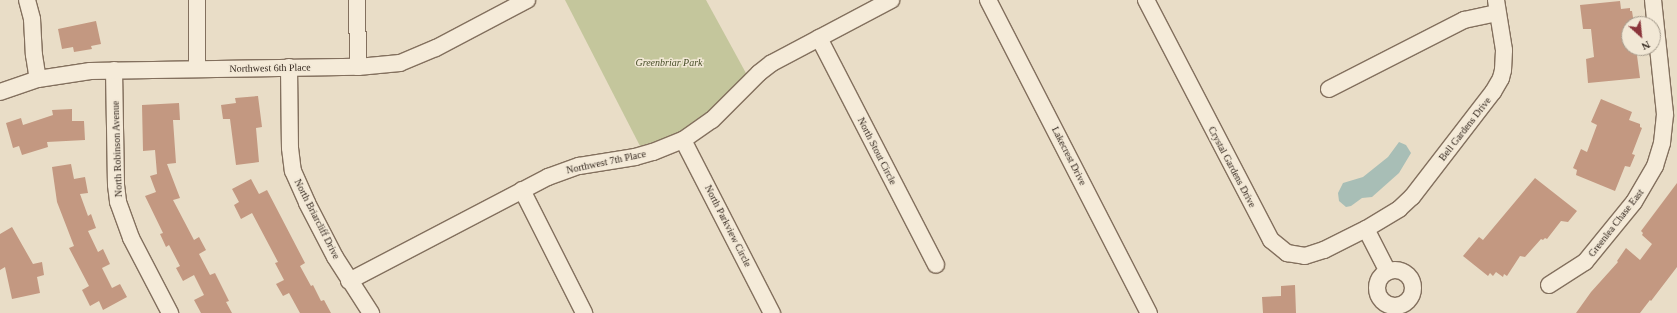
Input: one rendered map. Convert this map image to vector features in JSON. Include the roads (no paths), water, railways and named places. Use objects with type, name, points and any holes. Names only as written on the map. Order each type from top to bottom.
[{"type":"street","points":[[27,0],[32,19],[34,55],[38,79]]},
{"type":"street","points":[[197,0],[197,68]]},
{"type":"street","points":[[357,0],[358,66]]},
{"type":"street","name":"Northwest 6th Place","points":[[0,92],[38,79],[76,72],[197,68],[289,68],[400,63],[415,57],[527,0]]},
{"type":"street","name":"Northwest 7th Place","points":[[349,280],[548,177],[579,166],[635,157],[684,140],[712,120],[772,63],[891,0]]},
{"type":"street","name":"Lakecrest Drive","points":[[988,0],[1149,313]]},
{"type":"street","name":"Crystal Gardens Drive","points":[[1146,0],[1271,240],[1287,253],[1310,255],[1324,250],[1366,229]]},
{"type":"street","name":"Greenlea Chase East","points":[[1549,285],[1585,262],[1634,202],[1655,166],[1662,143],[1665,114],[1653,0]]},
{"type":"street","points":[[1329,89],[1464,20],[1497,7]]},
{"type":"street","name":"Bell Gardens Drive","points":[[1366,229],[1399,209],[1412,197],[1493,92],[1501,78],[1504,50],[1497,7]]},
{"type":"street","name":"North Stout Circle","points":[[819,38],[936,264]]},
{"type":"street","name":"North Briarcliff Drive","points":[[289,68],[290,148],[293,171],[307,203],[349,280],[371,313]]},
{"type":"street","name":"North Robinson Avenue","points":[[114,70],[116,185],[118,202],[131,238],[170,313]]},
{"type":"street","name":"North Parkview Circle","points":[[684,140],[772,313]]},
{"type":"street","points":[[522,190],[584,313]]},
{"type":"street","points":[[1366,229],[1388,272]]},
{"type":"street","points":[[1396,270],[1409,277],[1413,292],[1407,308],[1388,305],[1380,300],[1377,294],[1377,285],[1379,279],[1388,272],[1396,270]]},
{"type":"water","points":[[1399,142],[1406,145],[1411,153],[1399,173],[1372,197],[1362,198],[1351,206],[1346,207],[1339,201],[1338,193],[1343,183],[1363,177],[1388,157]]},
{"type":"park label","name":"Greenbriar Park","points":[[669,63]]}]
